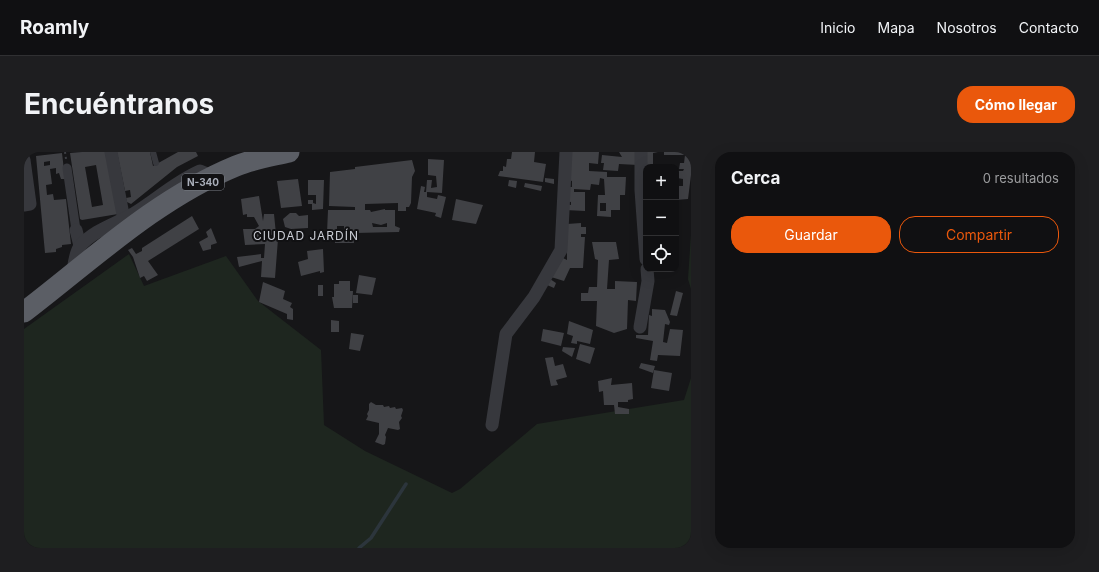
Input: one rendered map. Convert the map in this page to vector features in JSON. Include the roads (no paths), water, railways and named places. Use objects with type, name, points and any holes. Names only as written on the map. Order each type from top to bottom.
[{"type":"highway","name":"N-340","points":[[24,312],[73,272],[125,225],[237,166],[289,152]]},
{"type":"street","points":[[73,272],[75,257],[80,246],[103,229],[125,225],[111,152]]},
{"type":"street","points":[[492,425],[506,334],[534,297],[561,250],[566,152]]},
{"type":"street","points":[[641,152],[641,190],[644,236]]},
{"type":"street","points":[[24,160],[27,205]]},
{"type":"street","points":[[67,168],[76,230],[80,246]]},
{"type":"street","points":[[640,327],[648,281],[647,272]]},
{"type":"lane","points":[[153,152],[156,163]]},
{"type":"waterway","points":[[359,548],[371,538],[406,484]]},
{"type":"district","name":"CIUDAD JARDÍN","points":[[306,236]]}]
